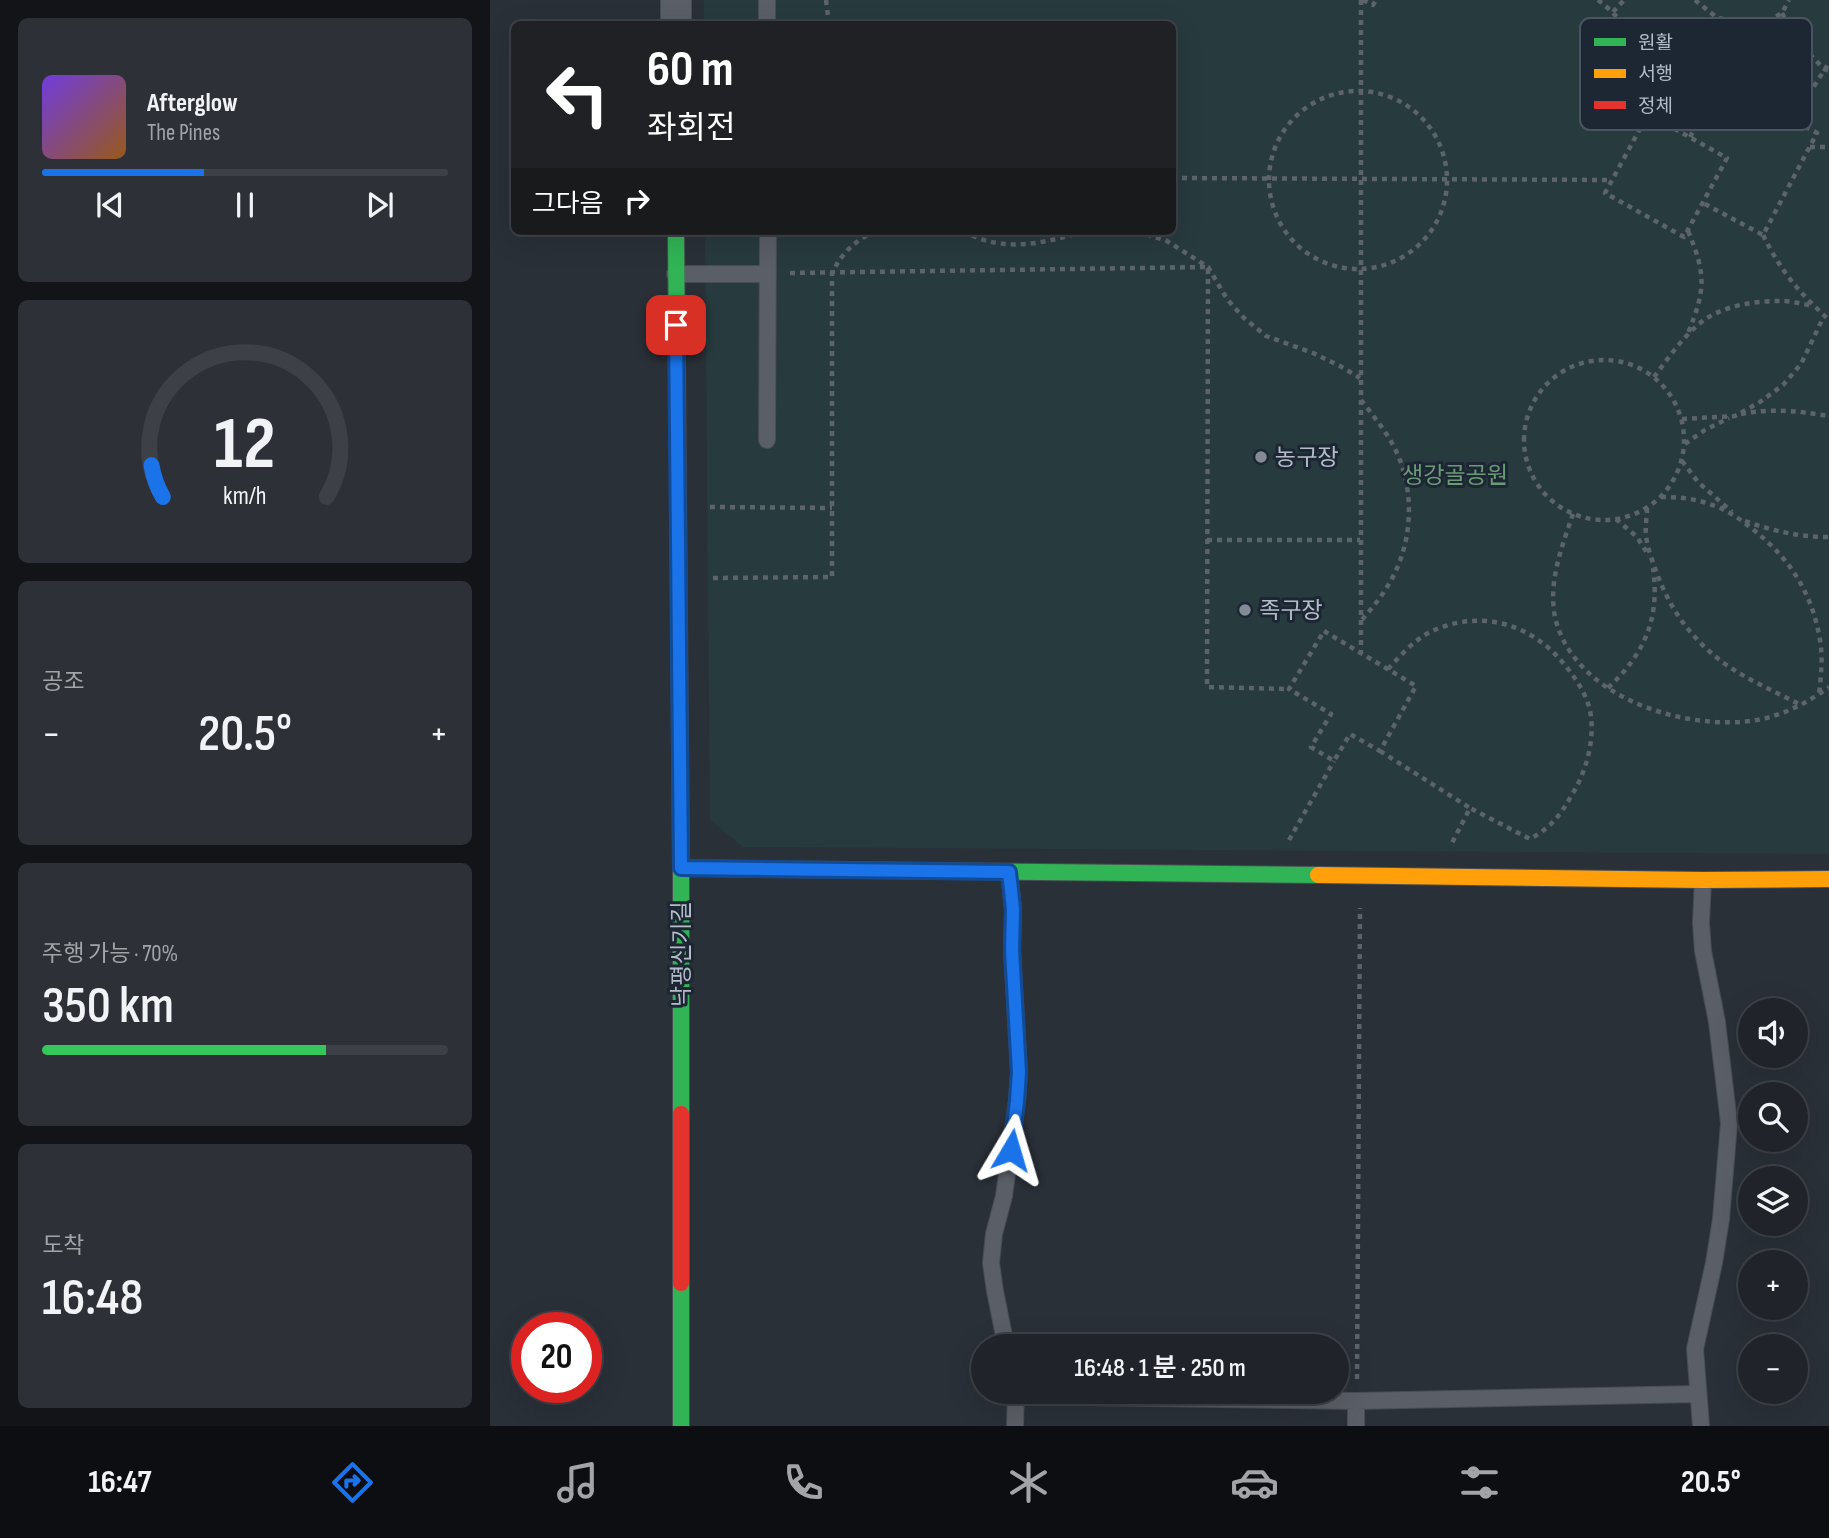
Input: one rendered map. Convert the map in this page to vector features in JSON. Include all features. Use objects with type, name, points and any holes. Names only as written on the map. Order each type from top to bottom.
[{"type":"street","points":[[676,0],[676,21]]},
{"type":"street","name":"낙평신기길","points":[[676,235],[681,868],[681,1426]]},
{"type":"street","points":[[681,868],[1703,880],[1829,879]]},
{"type":"lane","points":[[767,0],[767,21]]},
{"type":"lane","points":[[767,440],[768,235]]},
{"type":"lane","points":[[675,274],[768,274]]},
{"type":"lane","points":[[1004,1334],[991,1262],[994,1234],[1006,1185],[1019,1072],[1012,950],[1013,909],[1009,872]]},
{"type":"lane","points":[[1701,1426],[1695,1349],[1721,1219],[1729,1123],[1717,1022],[1703,951],[1703,880]]},
{"type":"lane","points":[[1349,1401],[1698,1394]]},
{"type":"lane","points":[[1356,1401],[1356,1426]]},
{"type":"lane","points":[[1015,1426],[1016,1404]]},
{"type":"path","points":[[826,0],[829,21]]},
{"type":"path","points":[[1361,653],[1362,0],[1373,5],[1376,0]]},
{"type":"path","points":[[1598,0],[1618,18]]},
{"type":"path","points":[[1613,12],[1624,0]]},
{"type":"path","points":[[1695,0],[1719,18]]},
{"type":"path","points":[[1774,18],[1782,13],[1789,0]]},
{"type":"path","points":[[1782,13],[1785,18]]},
{"type":"path","points":[[1812,56],[1826,70]]},
{"type":"path","points":[[1812,91],[1829,62]]},
{"type":"path","points":[[1361,89],[1391,96],[1417,112],[1436,136],[1447,164],[1447,195],[1436,224],[1417,248],[1390,264],[1360,270],[1332,266],[1306,253],[1285,233],[1273,207],[1268,179],[1273,151],[1286,125],[1307,106],[1332,93],[1361,89]]},
{"type":"path","points":[[1639,130],[1605,193],[1684,237],[1727,158],[1676,130]]},
{"type":"path","points":[[1690,138],[1694,130]]},
{"type":"path","points":[[1763,235],[1817,133],[1811,130]]},
{"type":"path","points":[[1810,147],[1829,147]]},
{"type":"path","points":[[1176,178],[1612,180]]},
{"type":"path","points":[[1703,203],[1763,235],[1791,283],[1829,320]]},
{"type":"path","points":[[1686,336],[1702,294],[1702,273],[1688,230]]},
{"type":"path","points":[[678,579],[832,577],[832,273],[850,246],[865,235]]},
{"type":"path","points":[[973,235],[991,242],[1014,245],[1043,243],[1072,235]]},
{"type":"path","points":[[1148,235],[1167,241],[1208,267],[1227,299],[1266,337],[1312,353],[1360,379]]},
{"type":"path","points":[[768,274],[1208,267]]},
{"type":"path","points":[[1208,267],[1207,687],[1289,689],[1331,714],[1311,747],[1334,761]]},
{"type":"path","points":[[1654,377],[1686,336],[1704,320],[1728,308],[1783,301],[1814,306]]},
{"type":"path","points":[[1685,444],[1705,430],[1760,402],[1783,385],[1801,364],[1824,316]]},
{"type":"path","points":[[1603,359],[1631,364],[1654,377],[1671,396],[1682,419],[1685,444],[1679,469],[1666,491],[1647,508],[1615,519],[1598,520],[1573,514],[1550,499],[1534,477],[1525,452],[1525,424],[1535,398],[1553,377],[1577,364],[1603,359]]},
{"type":"path","points":[[1361,399],[1387,433],[1398,454],[1406,478],[1409,506],[1408,534],[1399,561],[1388,586],[1361,622]]},
{"type":"path","points":[[1682,419],[1735,416],[1763,410],[1796,410],[1829,416]]},
{"type":"path","points":[[1681,461],[1698,482],[1767,540],[1789,564],[1803,585],[1820,640],[1822,664],[1819,694]]},
{"type":"path","points":[[1660,497],[1683,498],[1710,504],[1769,530],[1798,536],[1829,537]]},
{"type":"path","points":[[678,506],[832,508]]},
{"type":"path","points":[[1608,688],[1637,656],[1653,613],[1655,586],[1646,534],[1647,508]]},
{"type":"path","points":[[1573,514],[1556,566],[1553,593],[1555,617],[1562,639],[1577,662],[1598,682],[1621,696],[1653,709],[1689,719],[1723,721],[1756,720],[1802,706],[1829,687]]},
{"type":"path","points":[[1615,519],[1637,537],[1652,560],[1665,595],[1681,622],[1699,642],[1748,678],[1802,706]]},
{"type":"path","points":[[1207,540],[1360,540]]},
{"type":"path","points":[[1269,875],[1350,734],[1470,808],[1530,839],[1547,830],[1583,776],[1590,745],[1591,716],[1582,687],[1560,657],[1540,640],[1516,627],[1491,621],[1459,622],[1431,632],[1407,649],[1388,669]]},
{"type":"path","points":[[1289,689],[1324,631],[1416,686],[1380,751]]},
{"type":"path","points":[[1436,877],[1470,808]]},
{"type":"path","points":[[1356,1401],[1360,876]]},
{"type":"green space","name":"생강골공원","points":[[704,0],[1829,0],[1829,854],[743,847],[710,820],[705,235],[1176,235],[1176,21],[704,21]]},
{"type":"traffic: fast","points":[[676,235],[681,1114]]},
{"type":"traffic: fast","points":[[681,868],[1318,875]]},
{"type":"traffic: fast","points":[[681,1283],[681,1426]]},
{"type":"traffic: slow","points":[[1318,875],[1829,879]]},
{"type":"traffic: jam","points":[[681,1114],[681,1283]]},
{"type":"place","name":"농구장","points":[[1261,457]]},
{"type":"place","name":"족구장","points":[[1245,610]]},
{"type":"route","points":[[676,325],[681,868],[1009,872],[1013,909],[1012,950],[1019,1072],[1011,1150]]}]
